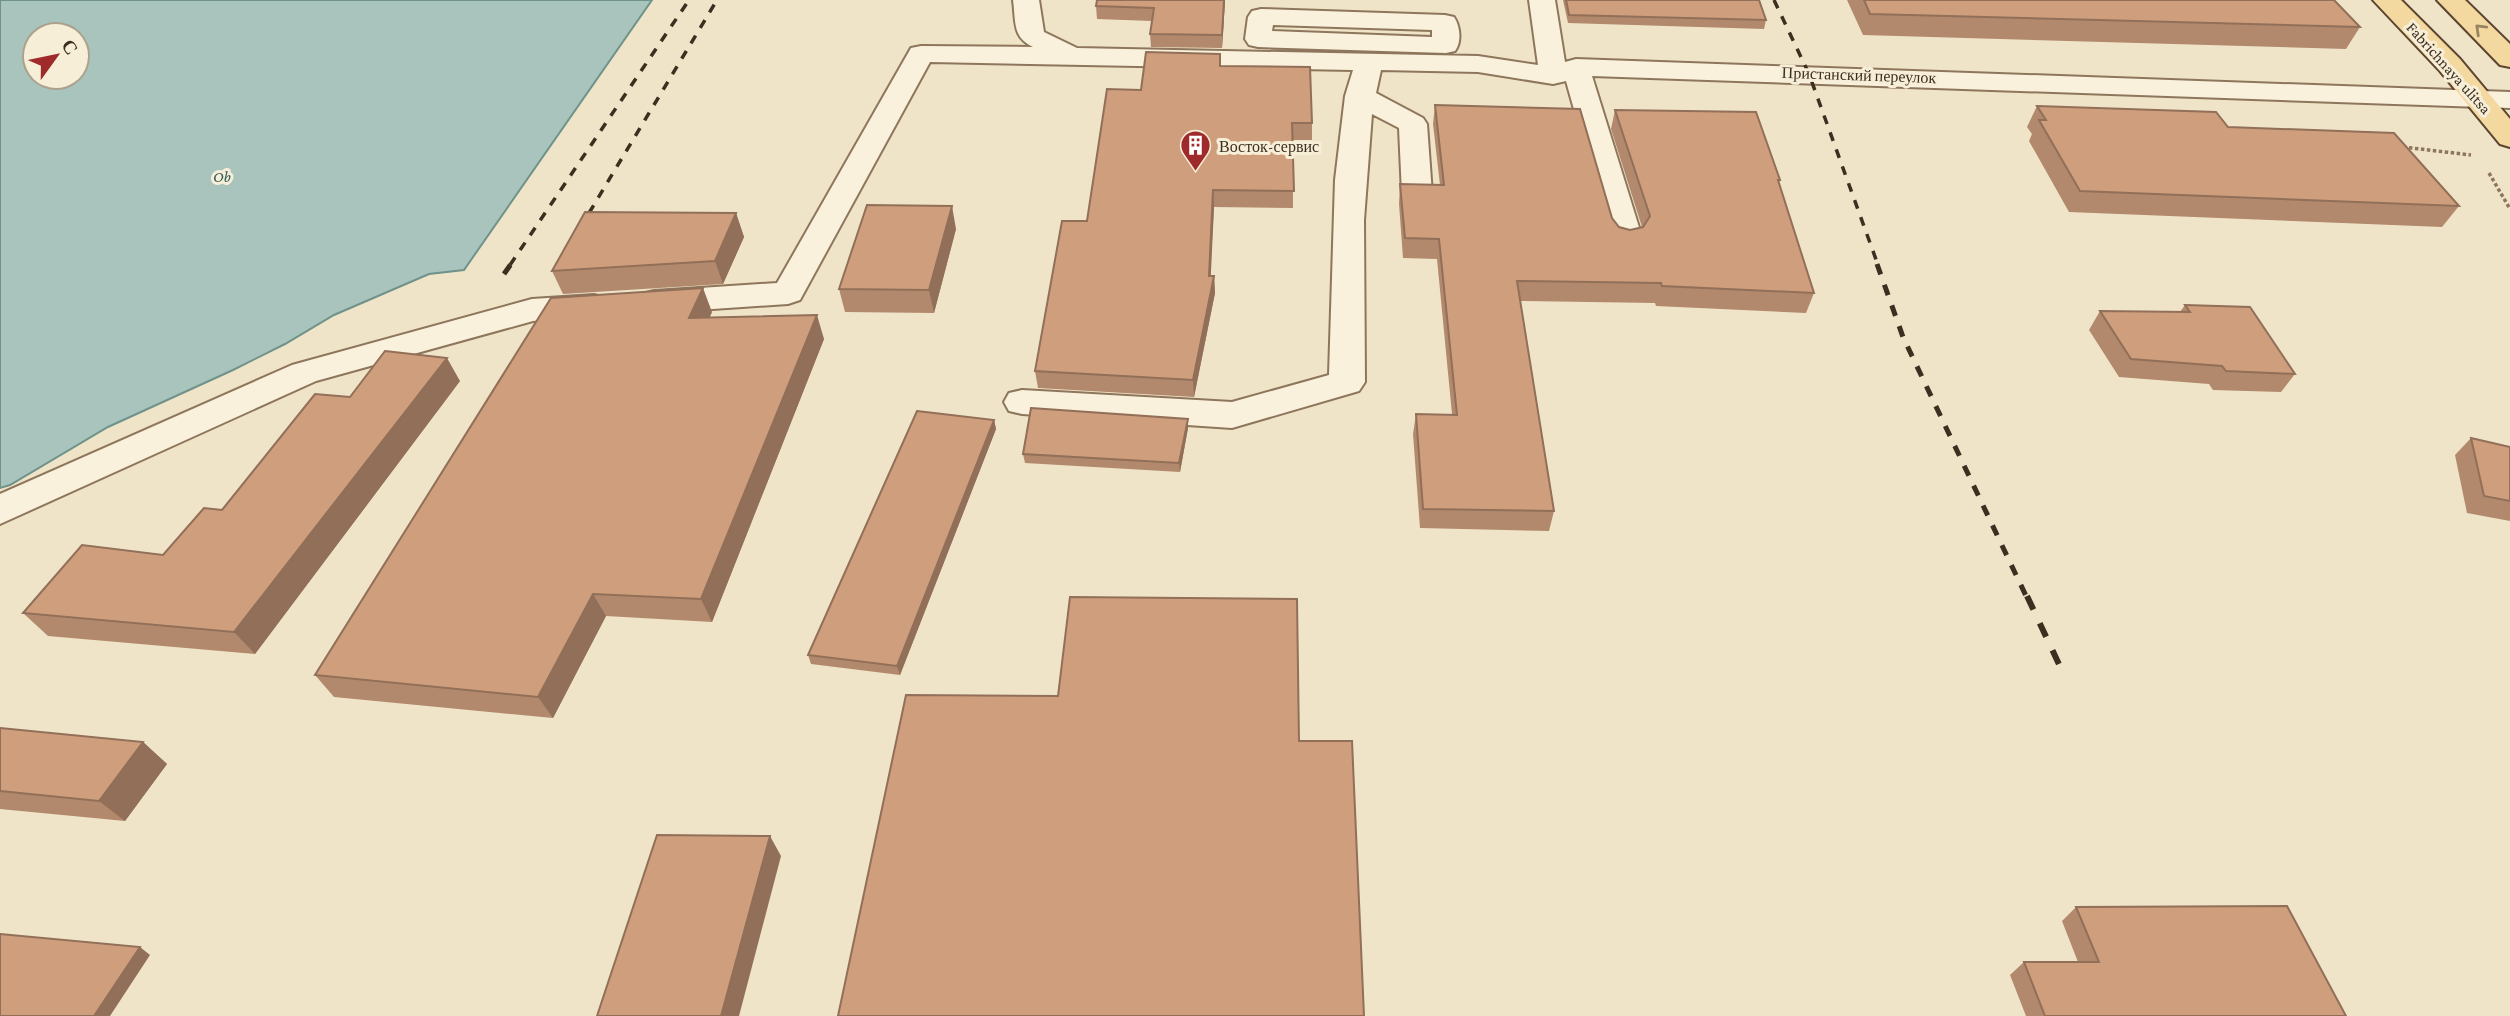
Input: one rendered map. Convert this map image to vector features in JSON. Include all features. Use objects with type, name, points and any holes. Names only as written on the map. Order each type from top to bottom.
[{"type":"main road","name":"Fabrichnaya ulitsa","points":[[2386,0],[2450,65],[2510,138]]},
{"type":"main road","points":[[2450,0],[2510,59]]},
{"type":"street","points":[[1026,0],[1031,36],[1072,56]]},
{"type":"street","points":[[1542,0],[1564,71],[1626,237]]},
{"type":"street","points":[[1261,17],[1445,23],[1446,36],[1446,45],[1258,39],[1261,17]]},
{"type":"street","points":[[1446,36],[1468,44],[1478,64]]},
{"type":"street","name":"Пристанский переулок","points":[[0,510],[55,488],[134,449],[304,373],[532,310],[788,293],[921,54],[1209,57],[1478,64],[1564,71],[2510,100]]},
{"type":"street","points":[[1021,402],[1232,415],[1347,382],[1350,206],[1359,96],[1369,61]]},
{"type":"street","points":[[1359,96],[1413,124],[1417,194]]},
{"type":"water","name":"Ob","points":[[0,0],[652,0],[464,270],[429,274],[334,315],[233,370],[108,427],[10,485],[0,488]]},
{"type":"building","points":[[1097,0],[1224,0],[1222,35],[1150,34],[1154,8],[1096,6]]},
{"type":"building","points":[[1566,0],[1759,0],[1766,20],[1569,15]]},
{"type":"building","points":[[1864,0],[2334,0],[2360,27],[1870,14]]},
{"type":"building","points":[[1146,52],[1220,54],[1220,66],[1310,67],[1312,123],[1292,123],[1294,191],[1213,190],[1209,276],[1214,276],[1193,380],[1035,371],[1062,221],[1087,221],[1107,89],[1141,90]]},
{"type":"building","points":[[1435,105],[1580,109],[1612,218],[1619,227],[1630,230],[1643,227],[1650,216],[1615,110],[1756,112],[1780,180],[1814,293],[1662,286],[1661,283],[1517,281],[1554,511],[1423,509],[1416,414],[1457,415],[1439,239],[1405,238],[1400,184],[1444,185]]},
{"type":"building","points":[[2037,106],[2216,112],[2228,127],[2394,133],[2459,206],[2080,191],[2039,120],[2046,120]]},
{"type":"building","points":[[867,205],[952,206],[929,290],[839,289]]},
{"type":"building","points":[[585,212],[736,213],[715,261],[552,271]]},
{"type":"building","points":[[703,288],[689,318],[817,315],[701,599],[593,594],[538,697],[315,675],[551,298]]},
{"type":"building","points":[[2185,305],[2250,307],[2295,374],[2226,371],[2222,366],[2131,359],[2100,311],[2190,312]]},
{"type":"building","points":[[385,351],[447,358],[234,632],[23,613],[82,545],[163,555],[204,508],[222,510],[315,394],[350,397]]},
{"type":"building","points":[[1031,408],[1188,419],[1179,463],[1023,454]]},
{"type":"building","points":[[917,411],[994,420],[897,666],[808,655]]},
{"type":"building","points":[[2471,438],[2510,447],[2510,501],[2484,496]]},
{"type":"building","points":[[1070,597],[1297,599],[1299,741],[1352,741],[1364,1016],[838,1016],[906,695],[1058,696]]},
{"type":"building","points":[[0,728],[143,742],[99,801],[0,791]]},
{"type":"building","points":[[657,835],[770,836],[721,1016],[597,1016]]},
{"type":"building","points":[[2287,906],[2346,1016],[2045,1016],[2024,962],[2099,962],[2076,907]]},
{"type":"building","points":[[0,934],[140,947],[94,1016],[0,1016]]},
{"type":"railway","points":[[510,265],[689,0]]},
{"type":"railway","points":[[589,213],[717,0]]},
{"type":"railway","points":[[1774,0],[1809,74],[1878,265]]},
{"type":"railway","points":[[504,274],[511,264]]},
{"type":"railway","points":[[1877,264],[1903,337],[2027,598]]},
{"type":"railway","points":[[2027,596],[2065,677]]},
{"type":"place","name":"Восток-сервис","points":[[1196,173]]}]
